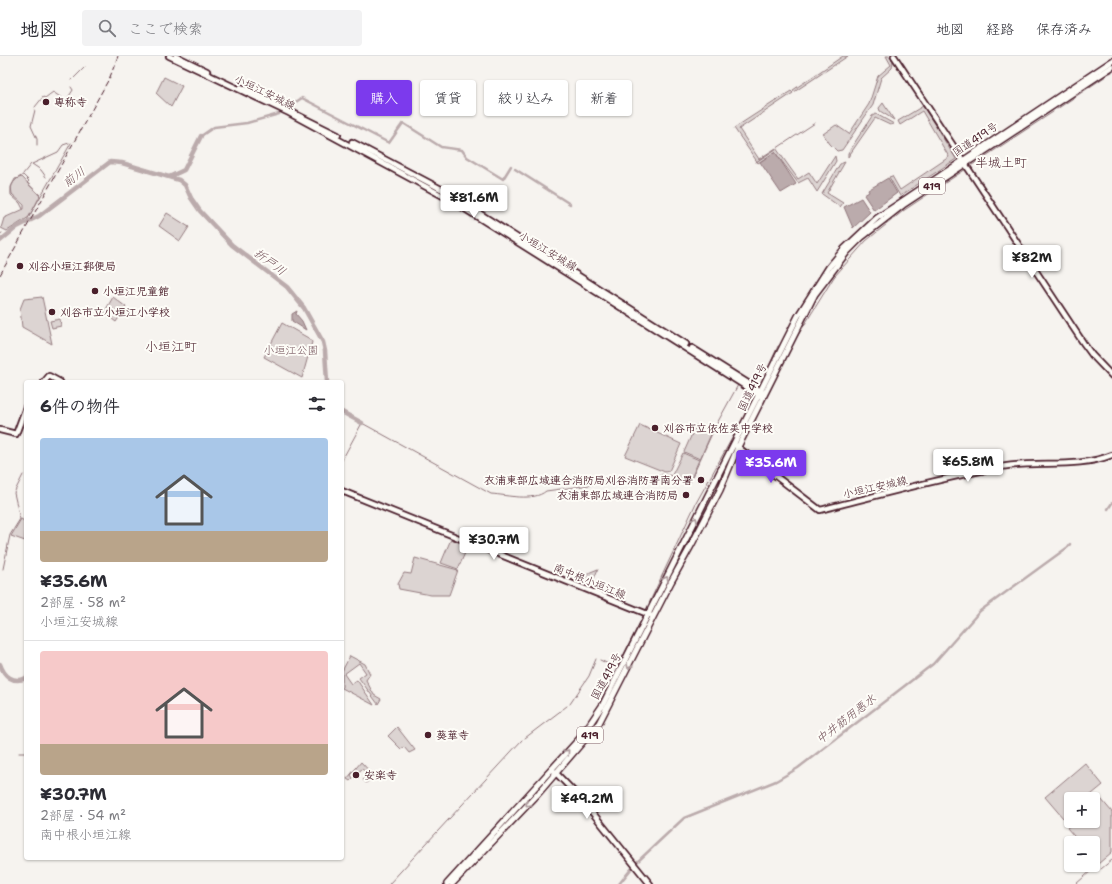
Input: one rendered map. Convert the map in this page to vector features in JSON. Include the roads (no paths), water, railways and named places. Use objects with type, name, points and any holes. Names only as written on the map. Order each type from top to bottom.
[{"type":"highway","name":"国道419号","points":[[966,165],[1112,61]]},
{"type":"highway","name":"国道419号","points":[[452,884],[592,733],[602,717],[651,615],[676,557],[736,446],[787,346],[812,292],[829,267],[844,249],[877,218],[966,165],[1112,67]]},
{"type":"highway","name":"国道419号","points":[[447,884],[581,737],[602,706],[651,615],[686,555],[720,490],[736,446]]},
{"type":"main road","name":"小垣江安城線","points":[[168,56],[296,117],[454,202],[762,394]]},
{"type":"main road","name":"小垣江安城線","points":[[176,56],[290,110],[443,190],[762,394]]},
{"type":"main road","points":[[894,56],[1092,355],[1112,376]]},
{"type":"main road","points":[[46,380],[49,376],[56,380]]},
{"type":"main road","points":[[0,430],[16,434],[24,412]]},
{"type":"main road","name":"小垣江安城線","points":[[736,446],[820,510],[1002,466],[1096,461],[1112,455]]},
{"type":"main road","name":"南中根小垣江線","points":[[344,492],[651,615]]},
{"type":"main road","points":[[552,769],[583,802],[650,884]]},
{"type":"waterway","points":[[72,80],[85,67]]},
{"type":"waterway","points":[[1057,109],[1106,76]]},
{"type":"waterway","points":[[35,107],[43,97],[45,98],[53,92],[66,101],[73,90],[71,87]]},
{"type":"waterway","points":[[291,105],[302,98],[389,143],[403,123],[441,147],[462,150],[467,157],[503,179],[511,166]]},
{"type":"waterway","points":[[35,110],[31,126],[37,139],[37,146]]},
{"type":"waterway","points":[[969,167],[1053,112]]},
{"type":"waterway","points":[[201,136],[214,127],[247,123],[279,114]]},
{"type":"waterway","points":[[756,162],[815,123]]},
{"type":"waterway","points":[[169,177],[184,170],[201,136]]},
{"type":"waterway","points":[[46,177],[41,170],[32,164],[58,152],[63,145],[69,143]]},
{"type":"waterway","points":[[26,222],[71,143]]},
{"type":"waterway","name":"折戸川","points":[[0,241],[17,227],[39,216],[110,162],[122,163],[179,180],[185,185],[191,198],[200,211],[232,245],[287,287],[304,308],[323,342],[327,380]]},
{"type":"waterway","points":[[23,174],[31,164]]},
{"type":"waterway","points":[[515,169],[570,204]]},
{"type":"waterway","points":[[792,345],[834,277],[866,241],[903,211],[966,169]]},
{"type":"waterway","points":[[23,209],[20,203],[11,195],[12,185],[17,179],[23,175],[29,181],[27,183],[40,195]]},
{"type":"waterway","points":[[759,388],[778,346],[780,346]]},
{"type":"waterway","points":[[602,480],[627,481],[644,476],[654,478],[663,474],[673,476],[689,484],[715,427],[738,385],[754,396]]},
{"type":"waterway","points":[[748,410],[755,395]]},
{"type":"waterway","name":"折戸川","points":[[344,413],[362,423]]},
{"type":"waterway","points":[[645,612],[696,503],[746,413]]},
{"type":"waterway","points":[[344,456],[362,423],[491,494],[527,497],[541,494],[546,491],[590,485],[599,481]]},
{"type":"waterway","points":[[3,569],[10,535],[20,519],[14,493],[23,475]]},
{"type":"waterway","name":"中井筋用悪水","points":[[1108,509],[1112,503]]},
{"type":"waterway","name":"中井筋用悪水","points":[[619,884],[636,863],[684,818],[776,781],[798,768],[933,664],[980,611],[1068,547],[1070,544]]},
{"type":"waterway","points":[[600,660],[617,668],[644,614]]},
{"type":"waterway","points":[[570,704],[589,676],[596,659]]},
{"type":"waterway","points":[[0,664],[4,672],[10,678],[17,680],[24,679]]},
{"type":"waterway","points":[[525,738],[567,706]]},
{"type":"waterway","points":[[389,884],[522,740]]},
{"type":"waterway","points":[[19,753],[24,753]]},
{"type":"waterway","points":[[1101,869],[1112,860]]},
{"type":"waterway","points":[[1076,884],[1090,872]]},
{"type":"railway","points":[[0,275],[110,77],[118,56]]},
{"type":"place","name":"専称寺","points":[[46,102]]},
{"type":"place","name":"刈谷小垣江郵便局","points":[[20,266]]},
{"type":"place","name":"小垣江児童館","points":[[95,291]]},
{"type":"place","name":"刈谷市立小垣江小学校","points":[[52,312]]},
{"type":"place","name":"刈谷市立依佐美中学校","points":[[655,428]]},
{"type":"place","name":"衣浦東部広域連合消防局刈谷消防署南分署","points":[[701,480]]},
{"type":"place","name":"衣浦東部広域連合消防局","points":[[686,495]]},
{"type":"place","name":"葵華寺","points":[[428,735]]},
{"type":"place","name":"安楽寺","points":[[356,775]]},
{"type":"district","name":"半城土町","points":[[1001,162]]},
{"type":"district","name":"小垣江町","points":[[171,346]]},
{"type":"water label","name":"前川","points":[[74,177]]},
{"type":"park label","name":"小垣江公園","points":[[291,350]]}]
